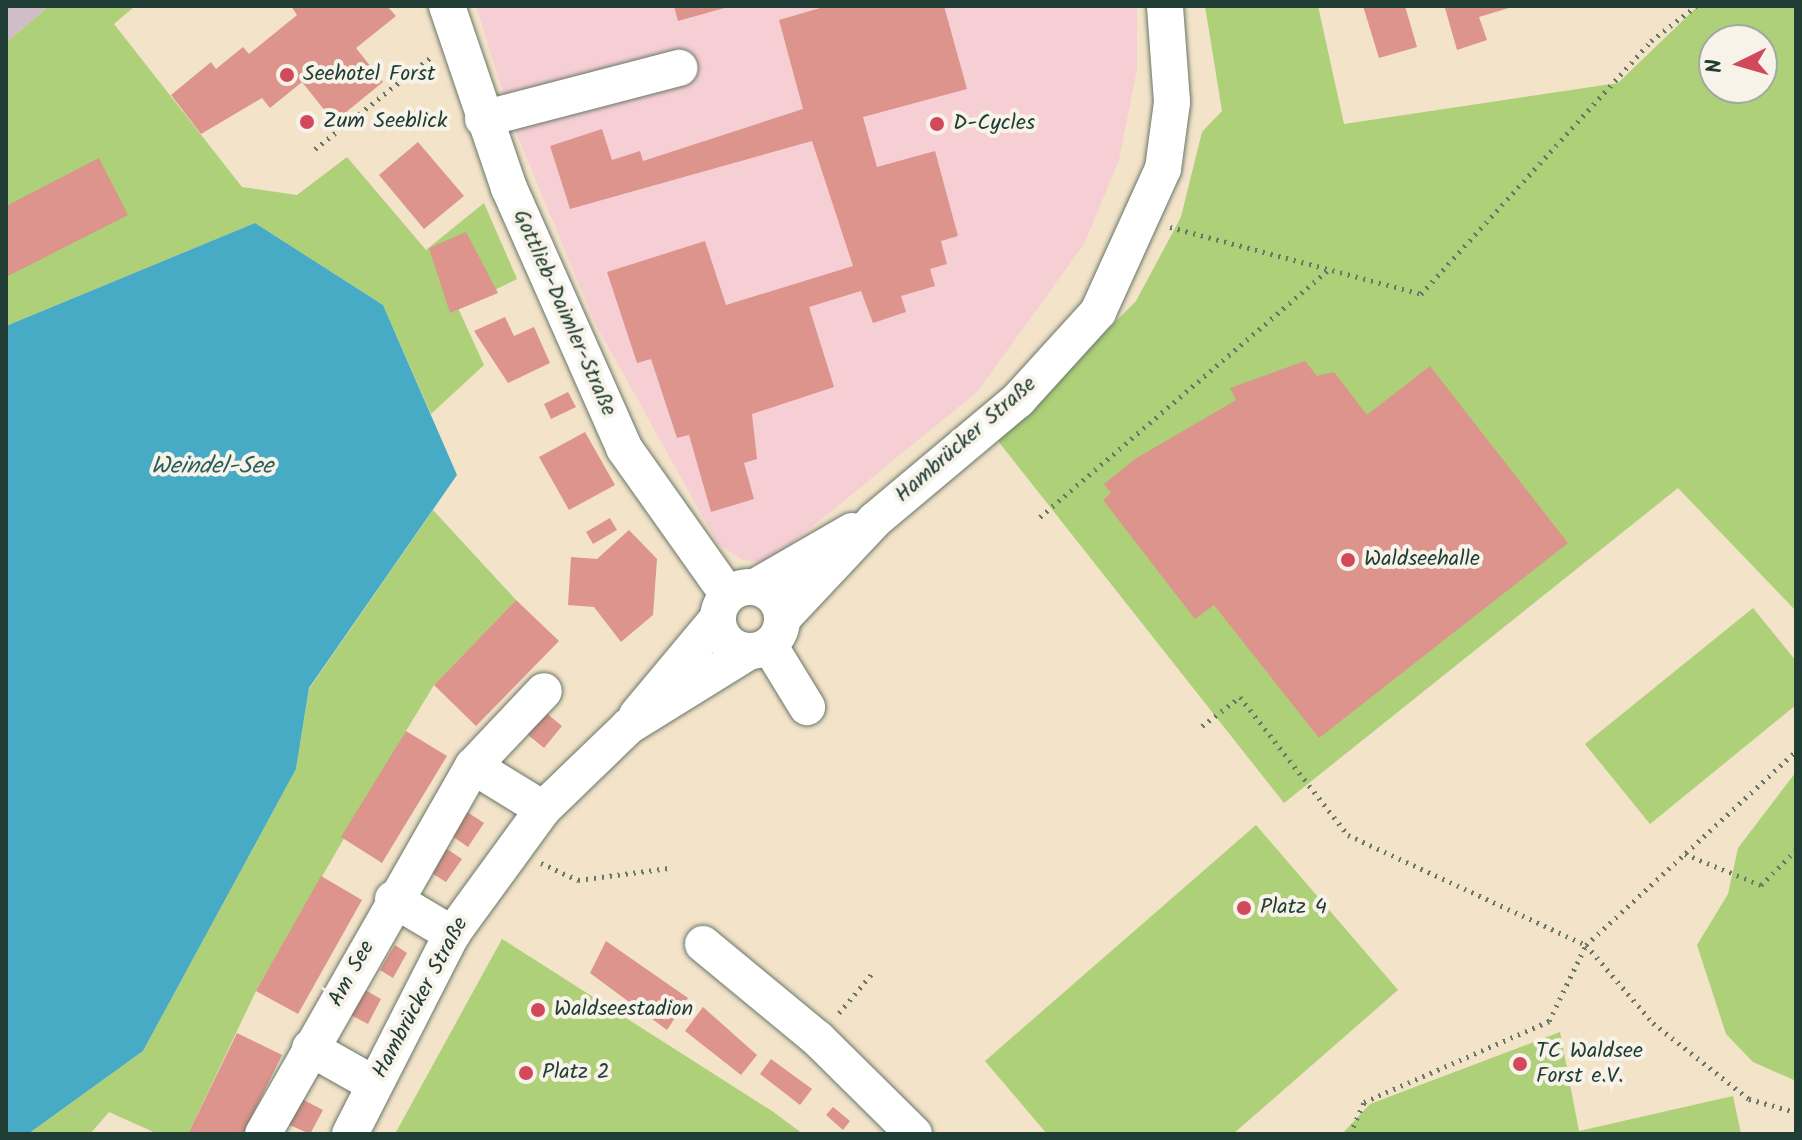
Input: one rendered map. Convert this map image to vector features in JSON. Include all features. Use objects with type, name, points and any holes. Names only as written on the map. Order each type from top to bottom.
[{"type":"street","name":"Hambrücker Straße","points":[[629,726],[767,638],[875,520],[1018,400],[1098,312],[1145,220],[1163,169],[1172,102],[1165,6]]},
{"type":"street","name":"Gottlieb-Daimler-Straße","points":[[452,21],[483,119],[624,448],[734,600]]},
{"type":"street","points":[[483,119],[679,68]]},
{"type":"street","name":"Hambrücker Straße","points":[[350,1134],[452,934],[543,809],[629,726],[734,600],[875,520]]},
{"type":"street","points":[[767,638],[727,641],[734,600],[775,598],[767,638],[807,707]]},
{"type":"street","name":"Am See","points":[[263,1134],[393,899],[473,766],[544,691]]},
{"type":"street","points":[[473,766],[543,809]]},
{"type":"street","points":[[393,899],[452,934]]},
{"type":"street","points":[[703,944],[818,1039],[914,1134]]},
{"type":"street","points":[[310,1048],[374,1084]]},
{"type":"path","points":[[1145,220],[1421,294],[1651,41],[1696,6]]},
{"type":"path","points":[[315,149],[452,21]]},
{"type":"path","points":[[1040,517],[1328,269]]},
{"type":"path","points":[[1202,726],[1240,697],[1348,835],[1586,945],[1653,1023],[1749,1099],[1796,1112]]},
{"type":"path","points":[[1350,1134],[1364,1102],[1549,1021],[1586,945],[1796,751]]},
{"type":"path","points":[[512,848],[578,880],[669,868]]},
{"type":"path","points":[[1685,854],[1761,885],[1796,850]]},
{"type":"path","points":[[818,1039],[875,970]]},
{"type":"shaded area","points":[[6,6],[49,6],[6,43]]},
{"type":"shaded area","points":[[476,6],[1137,6],[1137,69],[1119,160],[1084,244],[978,391],[768,563],[743,560],[718,544],[595,323],[513,125]]},
{"type":"green space","points":[[49,6],[135,6],[114,24],[242,187],[297,195],[347,157],[426,250],[484,203],[517,279],[458,308],[484,365],[431,414],[383,305],[255,223],[6,326],[6,43]]},
{"type":"green space","points":[[1205,6],[1318,6],[1344,124],[1618,83],[1698,6],[1796,6],[1796,611],[1678,488],[1284,803],[998,441],[1136,301],[1181,217],[1202,132],[1222,111]]},
{"type":"green space","points":[[433,510],[516,600],[434,685],[256,991],[188,1134],[158,1134],[109,1112],[90,1134],[28,1134],[143,1051],[296,769],[309,689]]},
{"type":"green space","points":[[1753,608],[1796,661],[1796,705],[1650,824],[1585,744]]},
{"type":"green space","points":[[1796,772],[1796,1081],[1753,1062],[1726,1034],[1697,945],[1728,894],[1738,848]]},
{"type":"green space","name":"Platz 4","points":[[1256,825],[1398,990],[1233,1134],[1047,1134],[985,1061]]},
{"type":"green space","name":"Waldseestadion","points":[[502,939],[772,1111],[803,1134],[395,1134]]},
{"type":"green space","name":"TC Waldsee Forst e.V.","points":[[1560,1032],[1579,1131],[1733,1096],[1741,1134],[1342,1134],[1370,1104]]},
{"type":"water","name":"Weindel-See","points":[[255,223],[383,305],[457,475],[309,688],[296,769],[143,1051],[28,1134],[6,1134],[6,326]]},
{"type":"building","name":"Seehotel Forst","points":[[291,6],[387,6],[396,16],[356,48],[383,82],[334,122],[302,82],[270,108],[262,98],[201,134],[171,95],[211,62],[216,69],[243,47],[249,54],[297,15]]},
{"type":"building","points":[[674,6],[728,6],[728,7],[678,21]]},
{"type":"building","points":[[827,6],[944,6],[967,89],[863,117],[877,167],[935,151],[958,236],[941,241],[947,264],[930,269],[935,286],[901,296],[906,312],[873,323],[861,291],[809,307],[834,387],[752,414],[757,459],[744,463],[754,499],[711,512],[689,435],[677,438],[651,359],[637,363],[607,272],[705,241],[726,305],[853,266],[812,141],[570,209],[550,146],[602,129],[612,160],[640,151],[643,161],[803,109],[779,20]]},
{"type":"building","points":[[1363,6],[1405,6],[1417,47],[1379,58]]},
{"type":"building","points":[[1430,6],[1512,7],[1479,17],[1487,40],[1457,50],[1445,8]]},
{"type":"building","points":[[418,142],[464,196],[424,229],[379,175]]},
{"type":"building","points":[[99,158],[128,215],[6,277],[6,206]]},
{"type":"building","points":[[466,232],[498,293],[450,313],[429,248]]},
{"type":"building","points":[[505,317],[514,336],[534,327],[550,363],[508,383],[474,331]]},
{"type":"building","name":"Waldseehalle","points":[[1305,361],[1317,376],[1334,372],[1367,415],[1430,366],[1568,543],[1319,738],[1214,605],[1195,619],[1103,500],[1111,493],[1104,484],[1135,459],[1236,400],[1230,388]]},
{"type":"building","points":[[568,392],[576,407],[551,419],[544,404]]},
{"type":"building","points":[[585,432],[615,485],[569,510],[539,457]]},
{"type":"building","points":[[610,518],[617,530],[593,544],[586,532]]},
{"type":"building","points":[[629,530],[657,559],[653,615],[621,642],[594,607],[568,605],[571,557],[597,559]]},
{"type":"building","points":[[516,600],[559,641],[476,726],[434,685]]},
{"type":"building","points":[[540,708],[562,726],[544,748],[522,730]]},
{"type":"building","points":[[406,731],[447,756],[382,863],[341,837]]},
{"type":"building","points":[[461,808],[484,823],[468,847],[445,831]]},
{"type":"building","points":[[438,843],[462,859],[446,882],[422,867]]},
{"type":"building","points":[[321,876],[362,900],[298,1014],[256,991]]},
{"type":"building","points":[[606,941],[688,998],[667,1030],[590,973]]},
{"type":"building","points":[[395,945],[407,953],[393,978],[380,970]]},
{"type":"building","points":[[356,985],[381,999],[368,1024],[343,1011]]},
{"type":"building","points":[[703,1007],[757,1055],[741,1075],[685,1031]]},
{"type":"building","points":[[237,1033],[282,1055],[243,1134],[188,1134]]},
{"type":"building","points":[[771,1059],[812,1089],[800,1105],[760,1074]]},
{"type":"building","points":[[298,1097],[323,1110],[310,1134],[285,1123]]},
{"type":"building","points":[[833,1107],[850,1121],[843,1130],[826,1115]]},
{"type":"place","name":"Seehotel Forst","points":[[287,75]]},
{"type":"place","name":"Zum Seeblick","points":[[307,122]]},
{"type":"place","name":"D-Cycles","points":[[937,124]]},
{"type":"place","name":"Waldseehalle","points":[[1348,560]]},
{"type":"place","name":"Platz 4","points":[[1244,908]]},
{"type":"place","name":"Waldseestadion","points":[[538,1010]]},
{"type":"place","name":"TC Waldsee Forst e.V.","points":[[1520,1064]]},
{"type":"place","name":"Platz 2","points":[[526,1073]]}]
